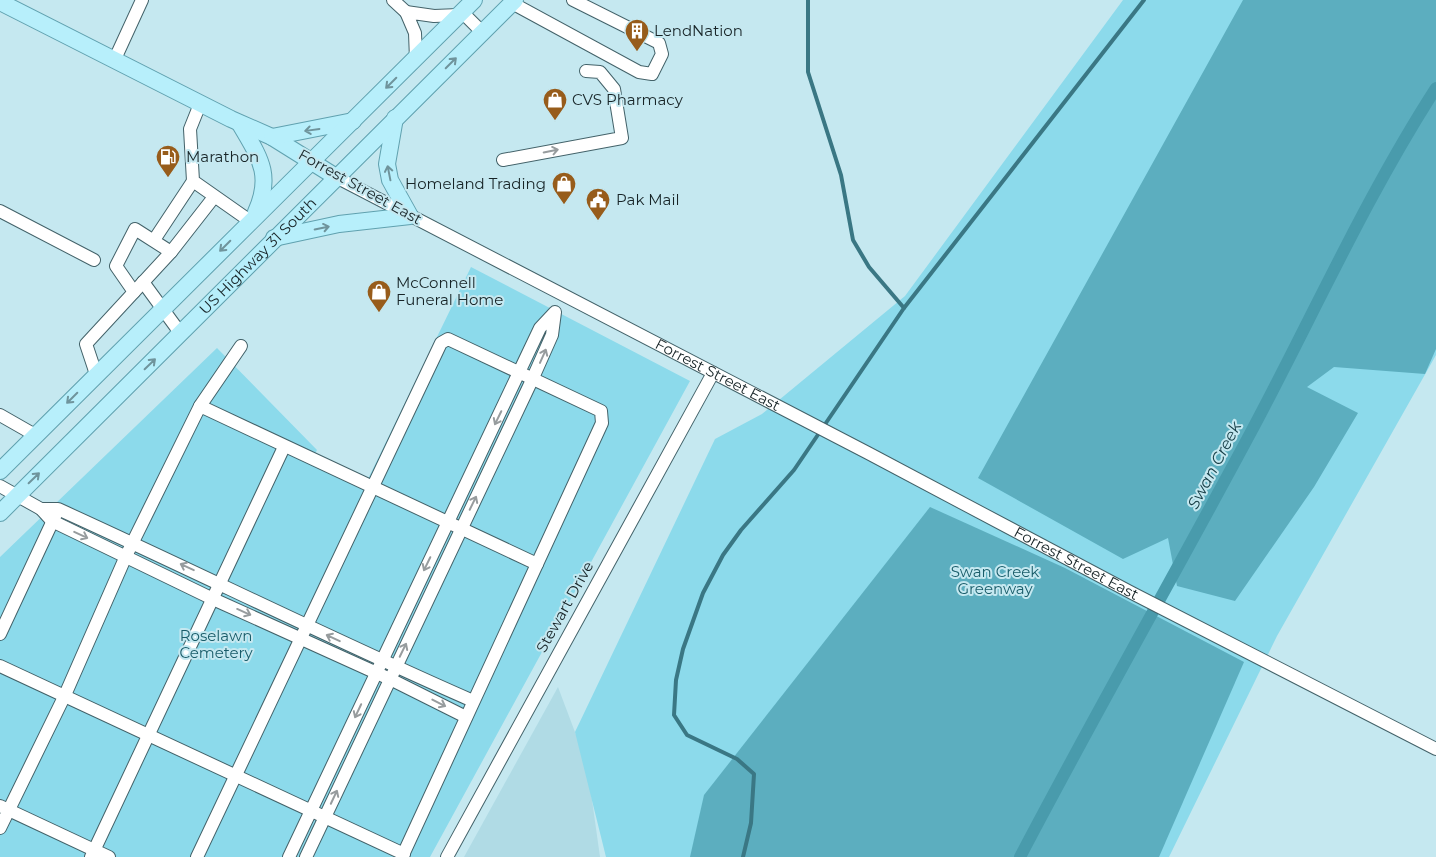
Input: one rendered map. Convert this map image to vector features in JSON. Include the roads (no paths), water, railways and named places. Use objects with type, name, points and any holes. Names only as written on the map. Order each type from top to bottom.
[{"type":"main road","name":"US Highway 31 South","points":[[0,471],[474,0]]},
{"type":"main road","name":"US Highway 31 South","points":[[0,512],[181,334],[274,238],[513,1]]},
{"type":"main road","name":"Forrest Street East","points":[[0,2],[240,124],[272,137],[336,176]]},
{"type":"main road","points":[[274,238],[339,224],[410,216],[390,180],[387,164],[395,118]]},
{"type":"main road","points":[[272,137],[353,121]]},
{"type":"main road","points":[[240,124],[262,161],[265,177],[264,194],[252,220]]},
{"type":"street","points":[[114,60],[142,0]]},
{"type":"street","points":[[393,0],[406,12],[415,33],[416,59]]},
{"type":"street","points":[[513,1],[639,72],[652,74],[662,54],[659,43],[573,0]]},
{"type":"street","points":[[406,12],[434,16],[461,14],[482,32]]},
{"type":"street","points":[[503,160],[622,138],[614,89],[600,72],[586,71]]},
{"type":"street","points":[[154,240],[193,181],[190,129],[200,104]]},
{"type":"street","name":"Forrest Street East","points":[[336,176],[868,453],[1185,621],[1436,749]]},
{"type":"street","points":[[193,181],[214,197],[252,220]]},
{"type":"street","points":[[96,374],[86,344],[171,252],[214,197]]},
{"type":"street","points":[[0,212],[94,260]]},
{"type":"street","points":[[134,292],[116,266],[136,229],[171,252]]},
{"type":"street","points":[[143,282],[181,334]]},
{"type":"street","points":[[289,857],[540,328],[555,312],[564,295]]},
{"type":"street","points":[[306,857],[532,380],[552,335],[555,312]]},
{"type":"street","points":[[0,666],[234,775],[311,810],[403,856],[602,423],[600,411],[448,339],[441,343],[234,775],[197,857]]},
{"type":"street","points":[[0,828],[4,808],[65,696],[126,556],[200,406],[242,346]]},
{"type":"street","name":"Stewart Drive","points":[[447,857],[713,373]]},
{"type":"street","points":[[200,406],[537,564]]},
{"type":"street","points":[[0,414],[35,435]]},
{"type":"street","points":[[93,854],[284,446]]},
{"type":"street","points":[[0,486],[41,509],[52,521],[213,599],[301,638],[392,673],[473,701]]},
{"type":"street","points":[[41,509],[58,509],[220,582],[306,626],[378,667]]},
{"type":"street","points":[[0,634],[58,509]]},
{"type":"street","points":[[392,673],[466,717]]},
{"type":"street","points":[[4,808],[93,854],[109,857]]},
{"type":"waterway","points":[[808,0],[808,72],[841,175],[853,240],[869,267],[904,308]]},
{"type":"waterway","points":[[743,857],[751,823],[754,774],[737,759],[687,735],[674,715],[676,680],[683,649],[703,593],[723,555],[741,530],[794,470],[904,308],[1144,0]]},
{"type":"waterway","name":"Swan Creek","points":[[1020,857],[1274,389],[1362,215],[1436,88]]},
{"type":"place","name":"LendNation","points":[[637,52]]},
{"type":"place","name":"CVS Pharmacy","points":[[555,121]]},
{"type":"place","name":"Marathon","points":[[168,178]]},
{"type":"place","name":"Homeland Trading","points":[[564,205]]},
{"type":"place","name":"Pak Mail","points":[[598,221]]},
{"type":"place","name":"McConnell Funeral Home","points":[[379,313]]},
{"type":"park label","name":"Swan Creek Greenway","points":[[995,580]]},
{"type":"park label","name":"Roselawn Cemetery","points":[[216,644]]}]
